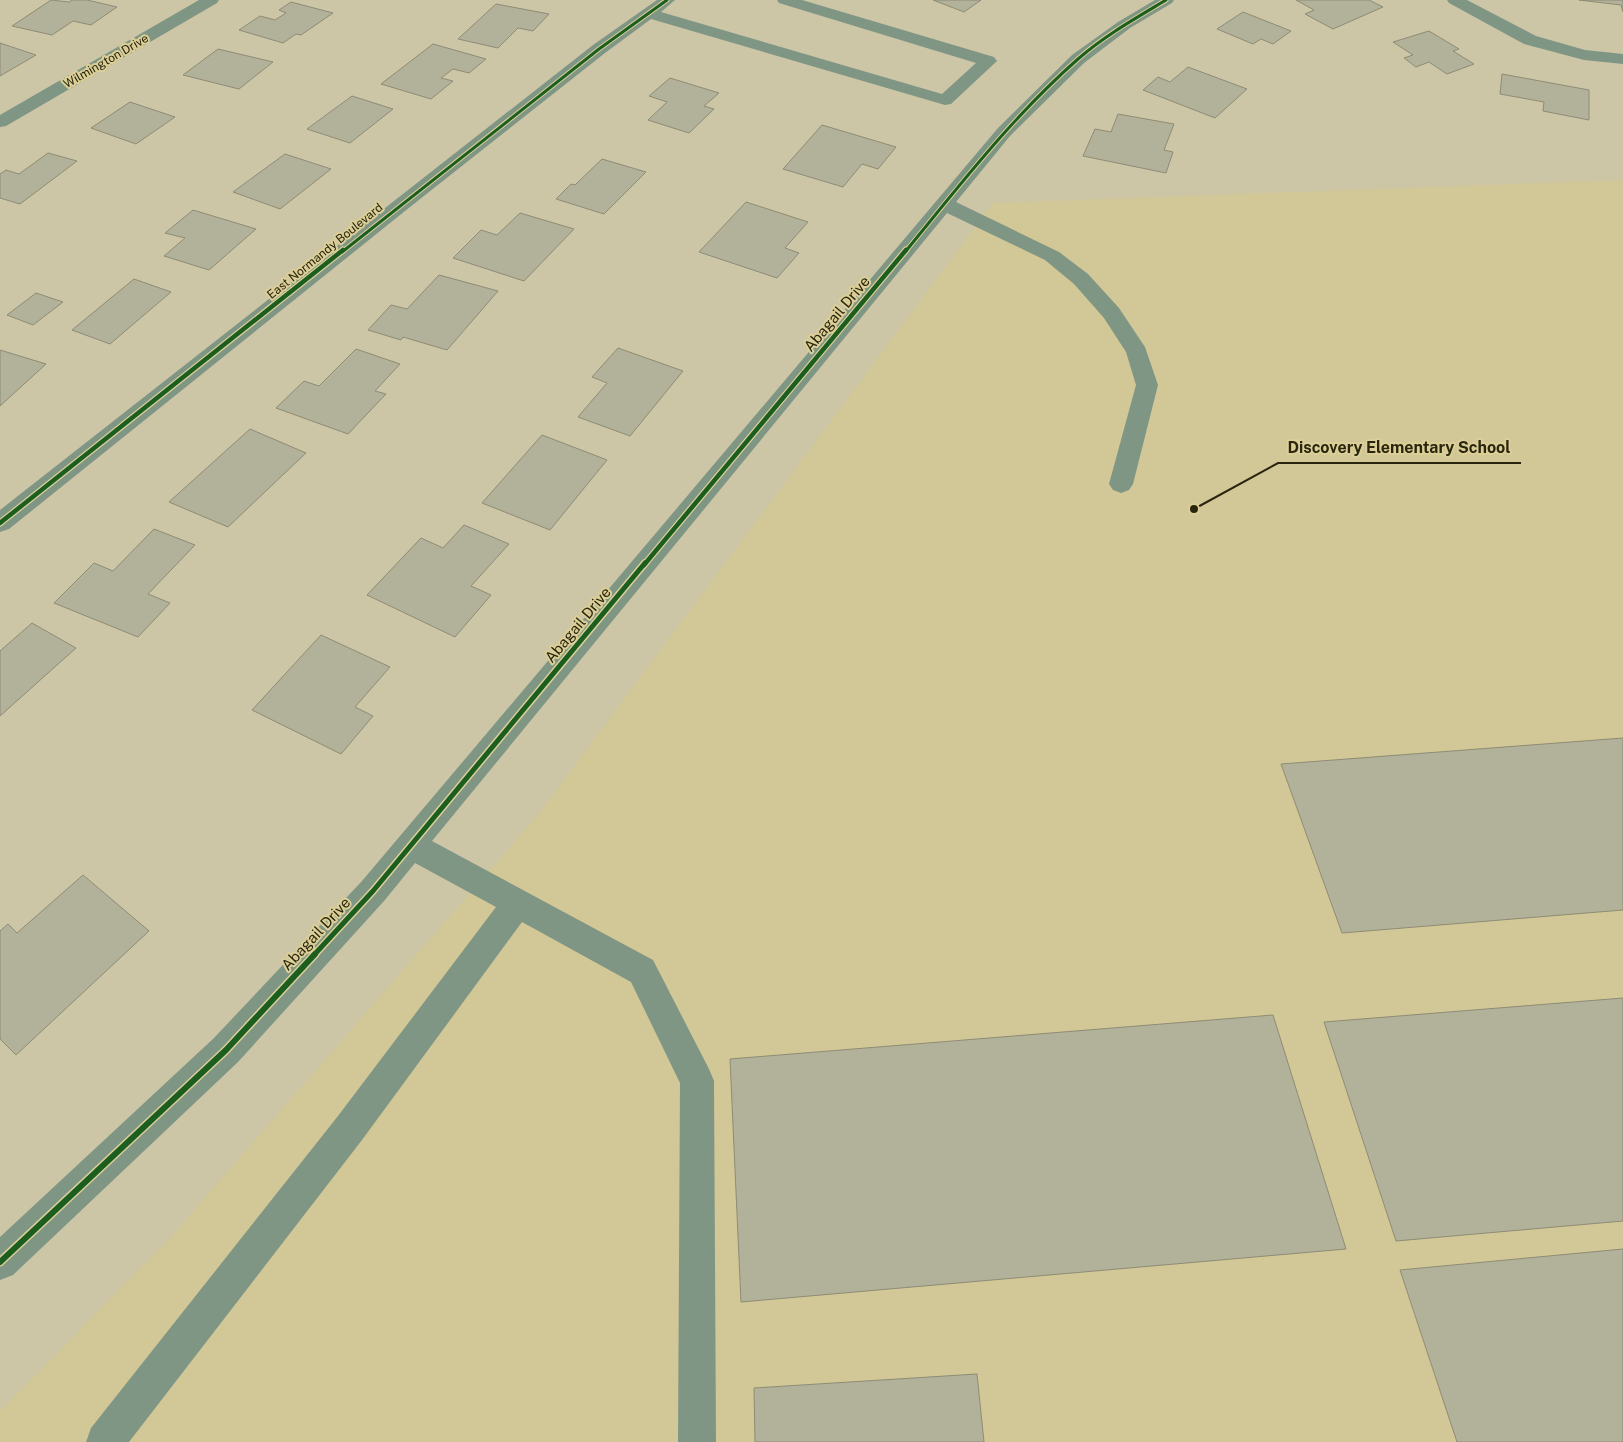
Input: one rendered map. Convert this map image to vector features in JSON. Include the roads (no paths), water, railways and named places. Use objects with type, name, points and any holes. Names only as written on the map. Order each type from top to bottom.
[{"type":"street","name":"Wilmington Drive","points":[[0,122],[212,0]]},
{"type":"street","name":"East Normandy Boulevard","points":[[0,523],[599,49],[667,0]]},
{"type":"street","points":[[648,14],[945,100],[988,61],[785,0]]},
{"type":"street","name":"Abagail Drive","points":[[0,1262],[226,1050],[373,890],[1004,132],[1078,59],[1124,25],[1166,0]]},
{"type":"street","points":[[1455,0],[1530,40],[1584,55],[1623,59]]},
{"type":"street","points":[[944,204],[1052,256],[1081,279],[1106,306],[1138,352],[1147,385],[1121,484]]},
{"type":"street","points":[[411,845],[642,971],[697,1081],[697,1442]]},
{"type":"street","points":[[105,1442],[350,1128],[518,903]]},
{"type":"place","name":"Discovery Elementary School","points":[[1194,509]]}]
